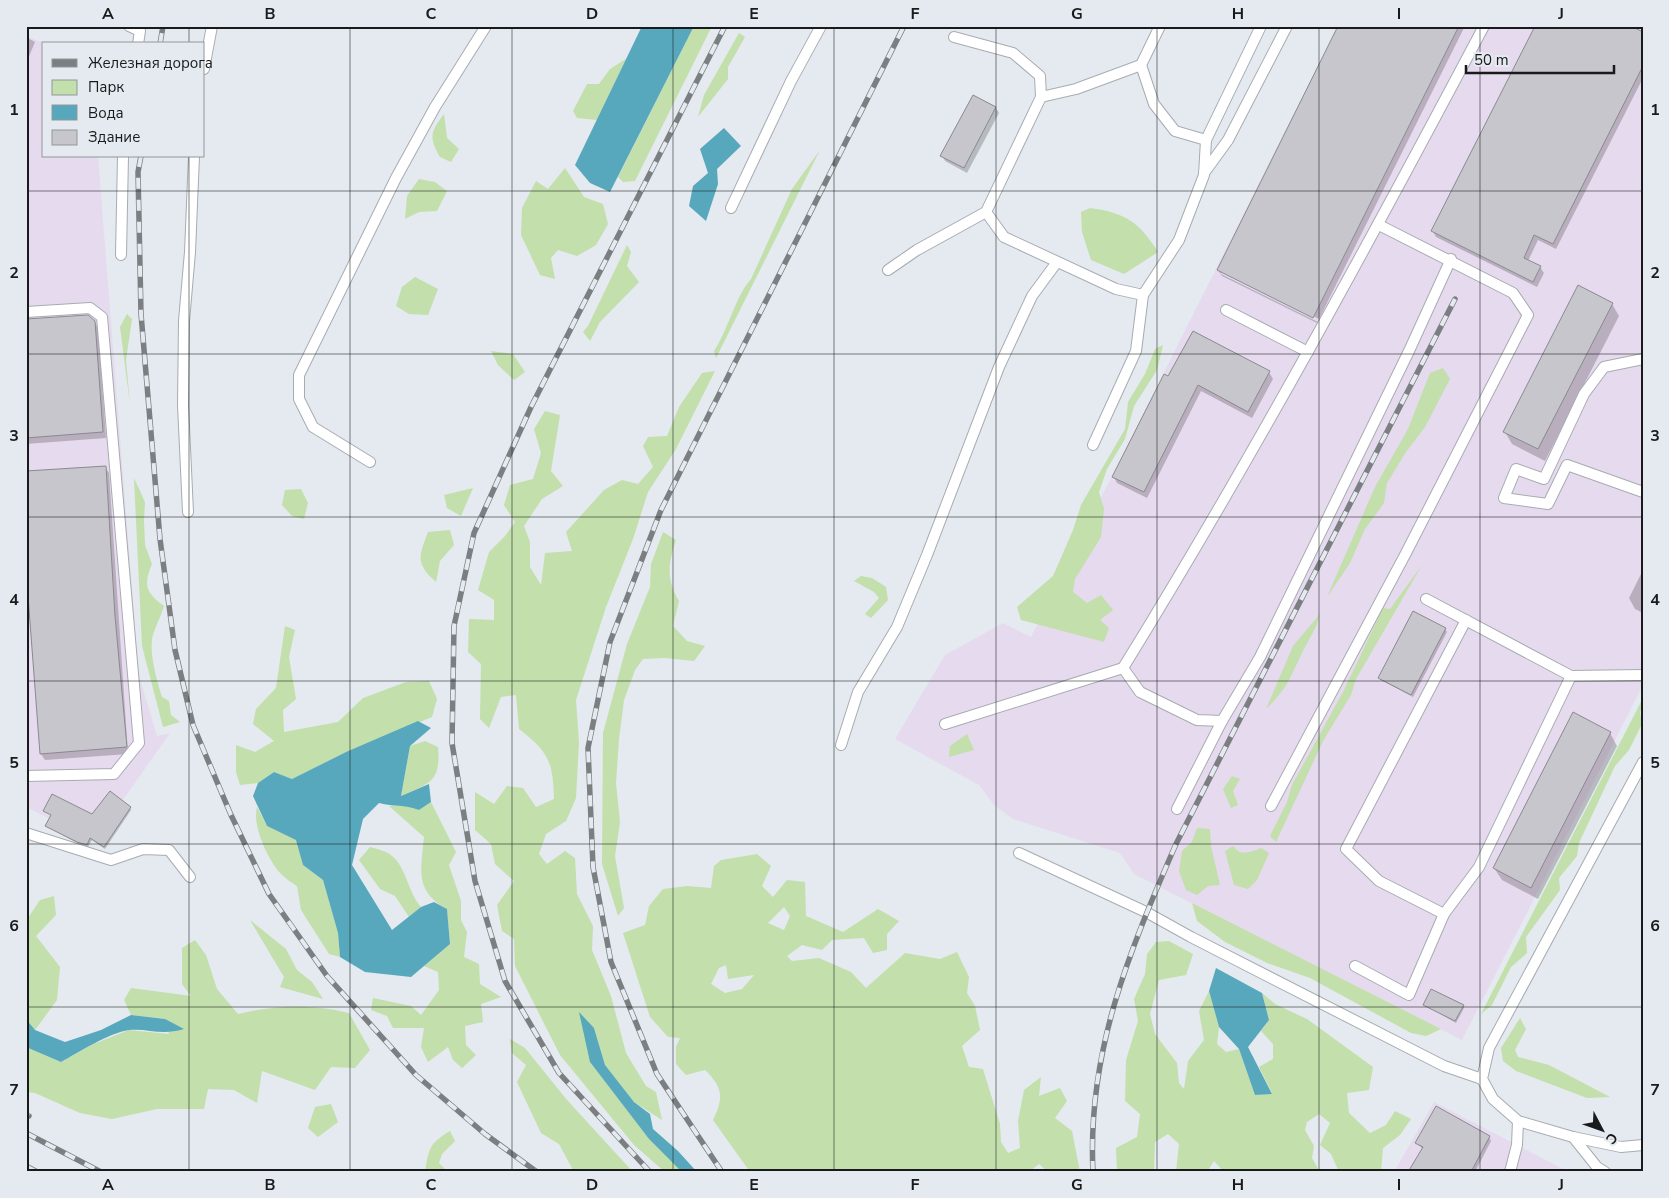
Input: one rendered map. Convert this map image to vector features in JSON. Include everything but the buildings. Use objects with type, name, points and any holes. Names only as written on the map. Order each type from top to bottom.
[{"type":"lane","points":[[129,26],[140,30],[138,42]]},
{"type":"lane","points":[[205,64],[212,26]]},
{"type":"lane","points":[[370,462],[313,427],[300,399],[299,375],[396,178],[435,107],[486,26]]},
{"type":"lane","points":[[731,208],[792,81],[821,26]]},
{"type":"lane","points":[[1041,96],[1076,89],[1141,65],[1160,26]]},
{"type":"lane","points":[[1204,174],[1206,140],[1261,26]]},
{"type":"lane","points":[[1093,445],[1136,351],[1143,295],[1179,240],[1204,174],[1228,140],[1287,26]]},
{"type":"lane","points":[[945,724],[1123,668],[1182,573],[1308,352],[1379,225],[1484,26]]},
{"type":"lane","points":[[888,270],[917,250],[986,212],[1041,96],[1040,76],[1013,53],[954,37]]},
{"type":"lane","points":[[1141,65],[1154,104],[1175,131],[1206,140]]},
{"type":"lane","points":[[121,255],[123,158]]},
{"type":"lane","points":[[188,512],[183,405],[184,321],[190,252],[194,158]]},
{"type":"lane","points":[[986,212],[1004,237],[1116,289],[1143,295]]},
{"type":"lane","points":[[1271,806],[1402,561],[1528,315],[1513,293],[1451,259],[1379,225]]},
{"type":"lane","points":[[1177,809],[1222,721],[1269,639],[1409,352],[1451,259]]},
{"type":"lane","points":[[841,745],[858,692],[897,627],[928,555],[999,367],[1032,296],[1057,262]]},
{"type":"lane","points":[[26,312],[90,308],[102,318],[139,743],[114,774],[26,776]]},
{"type":"lane","points":[[1226,310],[1308,352]]},
{"type":"lane","points":[[1643,359],[1604,367],[1584,394],[1544,479],[1516,469],[1504,498],[1548,504],[1568,465],[1643,492]]},
{"type":"lane","points":[[1426,599],[1571,676],[1643,676]]},
{"type":"lane","points":[[1444,914],[1379,881],[1346,849],[1466,620]]},
{"type":"lane","points":[[1123,668],[1140,692],[1197,720],[1222,721]]},
{"type":"lane","points":[[1355,966],[1409,995],[1444,914],[1479,867],[1571,676]]},
{"type":"lane","points":[[1643,762],[1489,1048],[1482,1079],[1492,1099],[1518,1121],[1573,1138],[1621,1147],[1643,1145]]},
{"type":"lane","points":[[26,833],[111,860],[143,849],[169,850],[190,877]]},
{"type":"lane","points":[[1019,853],[1146,912],[1191,937],[1444,1066],[1482,1079]]},
{"type":"lane","points":[[1510,1172],[1517,1145],[1518,1121]]},
{"type":"lane","points":[[1573,1138],[1597,1167],[1605,1172]]},
{"type":"shaded area","points":[[1338,26],[1643,26],[1643,685],[1462,1040],[1134,874],[1120,853],[1013,819],[994,805],[979,785],[895,739],[945,655],[1003,623],[1031,637]]},
{"type":"shaded area","points":[[26,36],[42,42],[42,158],[98,158],[140,679],[157,736],[170,733],[94,841],[26,807]]},
{"type":"shaded area","points":[[1434,1102],[1569,1172],[1394,1172]]},
{"type":"green space","points":[[694,26],[712,26],[635,181],[623,182],[618,177]]},
{"type":"green space","points":[[739,33],[745,37],[728,67],[728,79],[698,117],[704,95]]},
{"type":"green space","points":[[626,59],[597,120],[577,118],[573,111],[587,84],[599,84],[610,69]]},
{"type":"green space","points":[[444,114],[447,138],[459,149],[451,162],[440,157],[433,139],[434,130]]},
{"type":"green space","points":[[820,150],[716,358],[714,351],[741,294],[751,279],[792,189]]},
{"type":"green space","points":[[565,168],[584,197],[603,204],[608,224],[596,245],[577,256],[558,250],[551,258],[555,279],[540,275],[521,235],[522,208],[536,181],[548,189]]},
{"type":"green space","points":[[419,179],[435,182],[447,191],[437,211],[419,212],[405,219],[407,196]]},
{"type":"green space","points":[[1090,208],[1122,216],[1138,226],[1158,252],[1124,274],[1091,260],[1082,232],[1081,212]]},
{"type":"green space","points":[[627,245],[631,252],[627,266],[639,282],[600,322],[590,341],[583,332],[588,326]]},
{"type":"green space","points":[[415,277],[438,289],[428,315],[409,314],[396,306],[402,287]]},
{"type":"green space","points":[[127,314],[132,319],[126,360],[130,404],[120,327]]},
{"type":"green space","points":[[1163,345],[1157,370],[1134,406],[1125,439],[1107,469],[1099,492],[1104,509],[1101,537],[1075,579],[1073,592],[1087,603],[1101,595],[1113,610],[1100,620],[1109,628],[1104,642],[1021,620],[1017,607],[1053,576],[1073,530],[1081,505],[1125,429],[1128,402],[1145,374],[1155,349]]},
{"type":"green space","points":[[491,351],[513,354],[525,372],[514,380],[498,365]]},
{"type":"green space","points":[[1443,368],[1450,379],[1425,427],[1406,452],[1387,483],[1384,503],[1365,529],[1350,563],[1327,597],[1375,487],[1408,429],[1430,373]]},
{"type":"green space","points":[[715,371],[676,449],[648,492],[633,539],[606,607],[576,700],[579,742],[576,798],[566,821],[546,834],[539,854],[547,864],[565,851],[575,858],[577,894],[593,926],[592,950],[611,996],[626,1053],[646,1086],[656,1092],[662,1120],[634,1102],[605,1065],[594,1028],[590,1062],[649,1139],[683,1172],[665,1172],[634,1145],[560,1055],[515,966],[514,939],[502,931],[497,905],[514,881],[495,864],[491,844],[475,830],[475,792],[494,804],[507,786],[523,788],[536,807],[554,799],[552,776],[543,752],[537,744],[519,729],[516,695],[501,697],[489,728],[480,719],[481,664],[468,652],[469,619],[494,620],[494,600],[478,590],[489,552],[505,536],[515,522],[504,505],[510,485],[533,479],[541,453],[534,429],[545,411],[560,415],[551,471],[563,486],[542,499],[524,526],[530,542],[530,567],[541,585],[545,553],[572,551],[566,532],[604,490],[622,480],[638,484],[653,467],[643,446],[648,437],[667,436],[679,407],[702,373]]},
{"type":"green space","points":[[134,478],[145,502],[145,545],[152,564],[147,583],[148,588],[153,597],[164,606],[152,639],[152,655],[162,697],[169,701],[171,715],[180,722],[163,727],[142,646]]},
{"type":"green space","points":[[473,488],[461,516],[447,508],[444,495]]},
{"type":"green space","points":[[301,489],[308,503],[304,519],[292,516],[282,505],[285,490]]},
{"type":"green space","points":[[450,530],[454,545],[440,561],[436,582],[422,564],[422,547],[428,532]]},
{"type":"green space","points":[[663,532],[676,540],[670,564],[670,578],[679,601],[673,626],[687,641],[705,646],[694,661],[665,658],[643,659],[635,670],[624,700],[616,783],[620,822],[615,856],[624,908],[618,916],[602,864],[603,733],[627,644],[650,587],[651,564]]},
{"type":"green space","points":[[1422,565],[1356,679],[1351,695],[1323,741],[1276,842],[1270,836],[1287,802],[1292,785],[1343,692],[1383,608],[1390,609]]},
{"type":"green space","points":[[861,576],[872,578],[886,587],[888,600],[871,618],[865,614],[879,598],[874,592],[854,581]]},
{"type":"green space","points":[[1320,614],[1287,683],[1266,709],[1293,646]]},
{"type":"green space","points":[[285,626],[295,630],[289,657],[296,699],[283,710],[284,732],[338,722],[363,698],[406,682],[429,681],[437,699],[432,717],[346,752],[292,779],[274,772],[258,783],[240,785],[236,772],[236,745],[255,752],[274,741],[253,724],[256,709],[276,688]]},
{"type":"green space","points":[[1643,698],[1643,708],[1640,712],[1642,724],[1629,750],[1615,766],[1579,843],[1577,856],[1559,878],[1560,890],[1526,937],[1527,953],[1511,967],[1492,1005],[1481,1014]]},
{"type":"green space","points":[[967,734],[974,750],[949,757],[950,746]]},
{"type":"green space","points":[[425,741],[438,747],[438,768],[432,780],[401,796],[410,746]]},
{"type":"green space","points":[[1232,776],[1240,779],[1233,791],[1238,805],[1231,808],[1223,789]]},
{"type":"green space","points":[[431,802],[456,852],[449,865],[461,901],[461,920],[467,932],[464,957],[479,964],[480,984],[501,997],[481,1004],[483,1022],[465,1026],[466,1045],[476,1055],[462,1068],[453,1060],[448,1047],[428,1062],[421,1047],[424,1028],[393,1028],[387,1016],[371,1010],[373,998],[411,1006],[421,1015],[439,990],[438,972],[424,966],[450,944],[447,909],[436,902],[424,887],[421,869],[424,837],[389,806],[406,805],[419,810]]},
{"type":"green space","points":[[257,807],[267,826],[297,840],[303,865],[323,880],[338,933],[340,957],[329,954],[301,910],[297,886],[281,874],[266,852],[257,824]]},
{"type":"green space","points":[[1197,828],[1210,829],[1211,846],[1220,885],[1208,886],[1197,895],[1186,890],[1179,871],[1182,851],[1192,842]]},
{"type":"green space","points":[[1233,846],[1242,853],[1261,848],[1269,853],[1257,880],[1248,889],[1234,885],[1225,851]]},
{"type":"green space","points":[[370,847],[390,854],[401,866],[421,907],[409,917],[395,896],[380,889],[359,860]]},
{"type":"green space","points":[[757,854],[771,866],[762,886],[773,897],[787,880],[805,882],[806,916],[843,932],[878,909],[899,921],[887,934],[887,950],[873,953],[864,938],[832,940],[822,950],[802,945],[787,956],[792,961],[819,958],[851,972],[866,988],[905,953],[940,959],[957,952],[969,977],[967,993],[975,1006],[980,1030],[962,1046],[969,1067],[983,1069],[1000,1124],[1001,1142],[1008,1153],[1020,1148],[1018,1121],[1024,1090],[1041,1077],[1039,1096],[1060,1088],[1067,1101],[1055,1118],[1072,1131],[1080,1172],[1048,1172],[1039,1164],[1029,1172],[750,1172],[713,1120],[720,1099],[720,1093],[715,1082],[705,1070],[686,1075],[676,1064],[676,1047],[680,1038],[668,1037],[650,1017],[623,933],[645,925],[649,906],[663,889],[687,886],[711,888],[714,866],[721,860]],"holes":[[[784,907],[790,916],[784,930],[768,923]],[[726,965],[728,979],[754,975],[742,989],[725,993],[711,984],[719,968]]]},
{"type":"green space","points":[[54,896],[56,915],[36,936],[60,967],[57,1000],[35,1030],[26,1019],[26,921],[40,900]]},
{"type":"green space","points":[[1192,903],[1441,1029],[1426,1036],[1411,1033],[1310,978],[1267,963],[1225,942],[1197,921]]},
{"type":"green space","points":[[250,920],[286,949],[297,970],[312,982],[323,999],[280,987],[284,977]]},
{"type":"green space","points":[[195,940],[206,955],[217,989],[238,1014],[279,1007],[322,1008],[349,1013],[370,1050],[355,1068],[331,1067],[315,1090],[262,1071],[257,1103],[234,1090],[208,1089],[204,1109],[157,1109],[112,1119],[80,1113],[35,1093],[26,1092],[26,1047],[61,1062],[91,1045],[129,1030],[169,1034],[165,1019],[131,1015],[124,1000],[131,988],[191,996],[182,984],[182,948]]},
{"type":"green space","points":[[1169,941],[1193,954],[1186,975],[1159,980],[1150,1014],[1155,1034],[1177,1063],[1179,1083],[1184,1089],[1188,1061],[1204,1040],[1199,1011],[1209,991],[1219,1027],[1217,1044],[1226,1052],[1239,1049],[1255,1095],[1272,1093],[1259,1067],[1273,1059],[1273,1044],[1261,1031],[1269,1020],[1262,993],[1275,1004],[1307,1019],[1373,1067],[1369,1090],[1347,1093],[1349,1113],[1370,1133],[1386,1125],[1395,1111],[1411,1119],[1400,1135],[1383,1148],[1381,1171],[1339,1172],[1331,1154],[1320,1145],[1330,1123],[1319,1114],[1307,1122],[1305,1130],[1314,1146],[1312,1158],[1320,1172],[1308,1172],[1306,1169],[1305,1172],[1224,1172],[1214,1161],[1207,1172],[1176,1172],[1179,1144],[1168,1134],[1155,1142],[1154,1172],[1117,1172],[1116,1148],[1137,1137],[1140,1114],[1125,1101],[1126,1060],[1138,1021],[1134,999],[1145,974],[1147,954],[1156,942]]},
{"type":"green space","points":[[1520,1018],[1526,1029],[1515,1050],[1518,1057],[1549,1065],[1610,1097],[1587,1098],[1516,1071],[1503,1061],[1501,1048]]},
{"type":"green space","points":[[510,1039],[525,1048],[567,1100],[633,1172],[574,1172],[559,1144],[541,1133],[517,1082],[526,1065],[512,1053]]},
{"type":"green space","points":[[331,1104],[338,1122],[318,1137],[308,1128],[315,1107]]},
{"type":"green space","points":[[450,1131],[455,1141],[442,1154],[439,1163],[448,1172],[425,1172],[431,1147]]},
{"type":"water","points":[[642,26],[694,26],[610,192],[590,183],[575,165]]},
{"type":"water","points":[[724,128],[741,146],[717,169],[718,184],[706,221],[689,206],[693,186],[708,173],[700,149]]},
{"type":"water","points":[[418,721],[431,728],[410,746],[401,796],[429,784],[431,802],[419,810],[379,803],[363,819],[352,865],[392,930],[421,907],[434,902],[447,909],[450,944],[411,977],[365,972],[340,957],[338,933],[323,880],[303,865],[296,840],[267,826],[253,796],[258,783],[274,772],[292,779],[346,752]]},
{"type":"water","points":[[1216,968],[1262,993],[1269,1020],[1248,1047],[1272,1094],[1255,1095],[1239,1049],[1219,1027],[1209,991]]},
{"type":"water","points":[[579,1012],[594,1028],[605,1065],[634,1102],[650,1114],[653,1129],[678,1151],[697,1172],[681,1171],[649,1139],[590,1062]]},
{"type":"water","points":[[131,1015],[165,1019],[184,1029],[168,1032],[129,1030],[121,1032],[94,1043],[61,1062],[26,1047],[26,1019],[35,1030],[65,1042],[101,1030]]},
{"type":"railway","points":[[160,42],[163,26]]},
{"type":"railway","points":[[650,1172],[559,1073],[505,981],[475,881],[452,743],[454,626],[474,533],[531,407],[725,26]]},
{"type":"railway","points":[[722,1172],[657,1074],[611,962],[593,867],[588,748],[610,642],[661,510],[904,26]]},
{"type":"railway","points":[[141,158],[138,172],[141,314],[160,539],[175,650],[193,725],[231,815],[269,894],[327,976],[416,1075],[485,1134],[537,1172]]},
{"type":"railway","points":[[1093,1172],[1093,1128],[1097,1085],[1104,1044],[1115,1004],[1142,924],[1176,844],[1455,299]]},
{"type":"railway","points":[[26,1133],[101,1172]]},
{"type":"railway","points":[[26,1166],[37,1172]]}]
